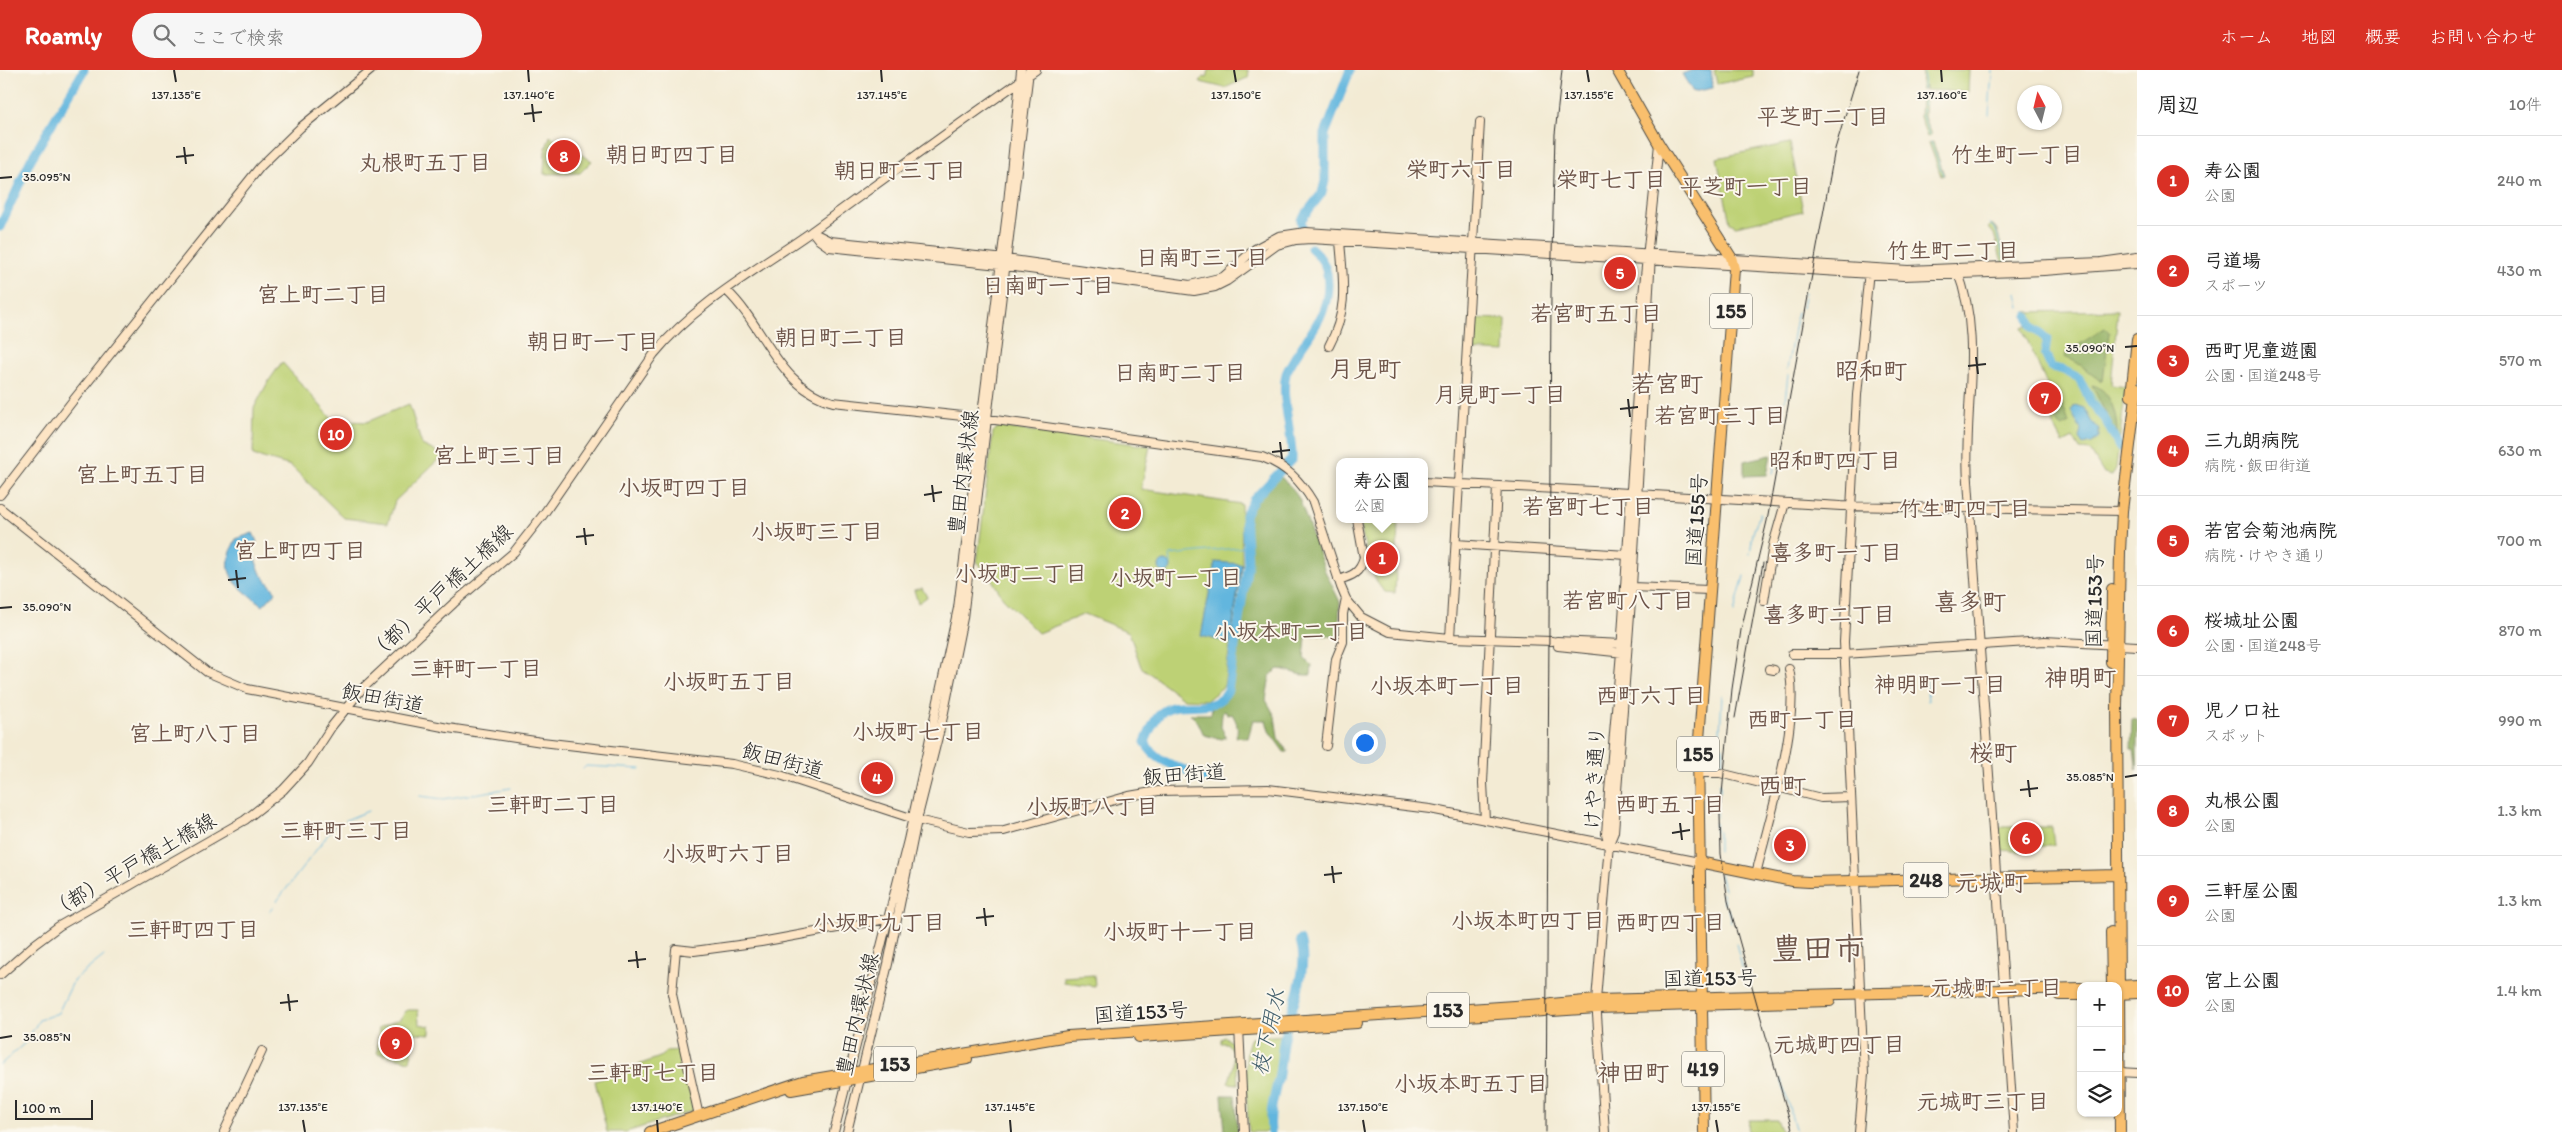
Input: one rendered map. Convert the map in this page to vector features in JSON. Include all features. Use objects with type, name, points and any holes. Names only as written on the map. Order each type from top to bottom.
[{"type":"highway","points":[[1618,70],[1658,144],[1732,261]]},
{"type":"highway","name":"国道155号","points":[[1701,1001],[1698,773],[1732,261]]},
{"type":"highway","name":"国道153号","points":[[2118,982],[2114,874],[2115,645],[2119,511],[2135,391],[2137,340]]},
{"type":"highway","name":"248","points":[[1699,862],[1792,881],[1855,882],[2114,874]]},
{"type":"highway","points":[[2122,988],[2137,985]]},
{"type":"highway","name":"国道153号","points":[[650,1132],[803,1081],[850,1077],[1068,1036],[1239,1028],[1596,1004],[2004,993],[2077,988]]},
{"type":"highway","points":[[2122,990],[2137,993]]},
{"type":"highway","name":"国道153号","points":[[2004,993],[2077,995]]},
{"type":"highway","name":"419","points":[[1701,1001],[1704,1132]]},
{"type":"highway","points":[[2113,1117],[2114,1132]]},
{"type":"highway","name":"国道153号","points":[[2120,1117],[2120,1132]]},
{"type":"street","points":[[0,495],[71,403],[260,167],[301,127],[371,70]]},
{"type":"street","name":"豊田内環状線","points":[[847,1132],[888,964],[958,608],[1029,73],[1022,70]]},
{"type":"street","name":"（都）平戸橋土橋線","points":[[0,975],[59,926],[245,820],[266,805],[308,762],[344,708],[361,690],[454,603],[509,558],[543,515],[659,348],[674,331],[694,313],[812,231],[1029,73]]},
{"type":"street","points":[[1450,638],[1480,122]]},
{"type":"street","points":[[1634,494],[1653,180],[1658,144]]},
{"type":"street","points":[[812,231],[830,241],[1190,284],[1222,277],[1267,242],[1279,236],[1295,233],[1648,254],[1869,271],[1958,272],[2137,264]]},
{"type":"street","points":[[1003,262],[1194,291],[1215,287],[1227,281],[1263,253],[1283,242],[1311,239],[1473,245]]},
{"type":"street","points":[[1329,346],[1337,332],[1343,311],[1340,241]]},
{"type":"street","points":[[1958,272],[2102,262],[2137,257]]},
{"type":"street","points":[[1859,1132],[1864,1074],[1844,654],[1857,395],[1869,271]]},
{"type":"street","points":[[1958,272],[1972,337],[1968,460],[2014,1132]]},
{"type":"street","points":[[727,291],[790,377],[812,395],[833,402],[984,418],[1262,457],[1284,468],[1306,490],[1313,502],[1346,599],[1361,617],[1380,628],[1407,635],[1624,648]]},
{"type":"street","points":[[1428,482],[1785,504],[2119,511]]},
{"type":"street","points":[[1485,820],[1483,783],[1497,486]]},
{"type":"street","name":"けやき通り","points":[[1624,648],[1624,594],[1634,494]]},
{"type":"street","name":"けやき通り","points":[[1605,1132],[1596,1004],[1608,844],[1606,834],[1609,791],[1632,586],[1634,494]]},
{"type":"street","points":[[1764,601],[1773,546],[1785,504]]},
{"type":"street","name":"飯田街道","points":[[0,508],[207,672],[247,689],[448,728],[542,742],[732,764],[780,775],[915,819],[969,832],[992,832],[1025,826],[1129,796],[1158,791],[1238,788],[1268,789],[1421,808],[1699,862]]},
{"type":"street","points":[[1338,580],[1356,574],[1362,564],[1364,558],[1359,523]]},
{"type":"street","points":[[1456,544],[1627,555]]},
{"type":"street","points":[[1632,586],[1709,590]]},
{"type":"street","points":[[1326,746],[1336,659],[1343,642],[1343,614],[1346,599]]},
{"type":"street","points":[[1792,654],[1844,654],[2045,641],[2137,646]]},
{"type":"street","points":[[1756,874],[1787,742],[1793,688],[1789,669]]},
{"type":"street","points":[[1698,773],[1720,773],[1821,798],[1851,797]]},
{"type":"street","name":"豊田内環状線","points":[[834,1132],[850,1077],[887,919],[915,819]]},
{"type":"street","points":[[699,1116],[672,994],[676,949],[694,951],[761,942],[896,917]]},
{"type":"street","points":[[1239,1028],[1244,1132]]},
{"type":"street","points":[[227,1131],[262,1051]]},
{"type":"street","points":[[2122,1072],[2137,1074]]},
{"type":"green space","points":[[1209,70],[1248,70],[1249,77],[1225,88],[1200,82],[1203,77],[1207,78]]},
{"type":"green space","points":[[1714,70],[1753,70],[1753,77],[1717,84]]},
{"type":"green space","points":[[1922,70],[1969,70],[1968,92],[1925,90],[1925,86],[1924,90],[1921,90]]},
{"type":"green space","points":[[1921,96],[1925,96],[1924,117],[1931,135],[1927,137],[1920,117]]},
{"type":"green space","points":[[550,136],[592,161],[580,173],[544,174],[545,151]]},
{"type":"green space","points":[[1933,142],[1944,175],[1941,176],[1929,143]]},
{"type":"green space","points":[[1790,143],[1803,211],[1736,226],[1730,223],[1717,158]]},
{"type":"green space","points":[[1992,224],[1996,228],[2007,265],[2003,265],[1994,234],[1989,228]]},
{"type":"green space","points":[[2118,310],[2111,385],[2126,387],[2116,468],[2112,476],[2104,474],[2090,451],[2080,450],[2073,438],[2063,443],[2037,394],[2048,387],[2022,328],[2027,326],[2027,312]]},
{"type":"green space","points":[[1471,318],[1506,319],[1505,352],[1470,350]]},
{"type":"green space","points":[[2105,328],[2109,332],[2103,381],[2093,376],[2076,362],[2064,357],[2066,353]]},
{"type":"green space","points":[[282,362],[333,420],[367,422],[409,404],[422,445],[443,455],[395,501],[388,523],[344,518],[291,466],[253,455],[254,408],[268,382]]},
{"type":"green space","points":[[2092,385],[2099,388],[2109,398],[2115,414],[2117,437]]},
{"type":"green space","points":[[2059,403],[2062,404],[2069,423],[2061,427],[2054,419]]},
{"type":"green space","points":[[999,427],[1150,446],[1141,489],[1241,504],[1242,564],[1224,686],[1207,700],[1184,699],[1141,667],[1129,632],[1085,614],[1038,633],[1003,598],[988,573],[977,563],[993,432]]},
{"type":"green space","points":[[1771,455],[1767,475],[1744,476],[1744,461]]},
{"type":"green space","points":[[1280,476],[1293,489],[1300,501],[1325,571],[1340,602],[1338,637],[1318,635],[1306,637],[1304,658],[1312,666],[1311,675],[1301,675],[1278,669],[1270,675],[1266,700],[1275,716],[1278,738],[1288,752],[1284,752],[1269,731],[1266,720],[1253,720],[1248,738],[1236,737],[1237,728],[1235,720],[1232,714],[1228,715],[1225,711],[1222,713],[1221,727],[1226,737],[1222,739],[1204,735],[1198,722],[1190,714],[1211,714],[1212,707],[1223,700],[1231,690],[1251,564],[1248,515],[1256,502]]},
{"type":"green space","points":[[1360,523],[1398,523],[1395,593],[1385,592],[1379,586],[1365,549]]},
{"type":"green space","points":[[922,588],[927,597],[918,603],[914,590]]},
{"type":"green space","points":[[2132,719],[2137,720],[2137,770],[2134,749],[2131,749]]},
{"type":"green space","points":[[1999,827],[2052,827],[2054,846],[2026,846],[2026,852],[2001,850]]},
{"type":"green space","points":[[1782,837],[1800,843],[1801,854],[1780,848]]},
{"type":"green space","points":[[1094,975],[1095,986],[1064,982],[1064,977]]},
{"type":"green space","points":[[407,1010],[418,1010],[419,1024],[430,1026],[430,1034],[416,1033],[410,1061],[377,1053],[379,1028],[400,1019]]},
{"type":"green space","points":[[1283,1035],[1267,1116],[1268,1132],[1249,1132],[1246,1069],[1248,1046],[1251,1038]]},
{"type":"green space","points":[[1225,1037],[1235,1045],[1238,1084],[1228,1083],[1233,1068],[1233,1058],[1227,1043],[1221,1043],[1221,1039]]},
{"type":"green space","points":[[680,1050],[695,1110],[626,1132],[607,1132],[595,1081],[660,1057],[666,1051]]},
{"type":"green space","points":[[1222,1095],[1235,1095],[1238,1132],[1225,1132]]},
{"type":"green space","points":[[1749,1120],[1777,1120],[1782,1132],[1748,1132]]},
{"type":"water","points":[[1692,70],[1711,70],[1713,88],[1693,92],[1682,74]]},
{"type":"water","points":[[2075,405],[2084,408],[2091,421],[2099,430],[2099,437],[2092,443],[2083,445],[2079,439],[2081,430],[2071,411]]},
{"type":"water","points":[[253,533],[257,542],[249,545],[261,574],[276,592],[263,606],[238,585],[229,571],[231,552],[236,539]]},
{"type":"water","points":[[1165,561],[1171,567],[1165,573],[1159,567]]},
{"type":"water","points":[[1215,562],[1242,564],[1230,643],[1201,636]]},
{"type":"waterway","points":[[0,227],[30,161],[84,70]]},
{"type":"waterway","name":"枝下用水","points":[[1302,227],[1301,220],[1322,193],[1325,181],[1325,134],[1350,70]]},
{"type":"waterway","points":[[1923,90],[1924,70]]},
{"type":"waterway","points":[[1989,115],[1992,70]]},
{"type":"waterway","points":[[1923,96],[1922,116],[1929,135]]},
{"type":"waterway","points":[[1931,142],[1943,175]]},
{"type":"waterway","points":[[1990,224],[1995,228],[2005,261]]},
{"type":"waterway","name":"枝下用水","points":[[1207,779],[1164,761],[1156,756],[1145,742],[1151,727],[1160,714],[1177,706],[1214,703],[1222,698],[1228,690],[1248,563],[1245,515],[1253,500],[1292,459],[1285,394],[1286,374],[1322,314],[1327,295],[1328,279],[1326,269],[1322,260],[1311,248]]},
{"type":"waterway","points":[[1802,308],[1805,293]]},
{"type":"waterway","points":[[2017,293],[2020,308]]},
{"type":"waterway","points":[[1787,369],[1797,312]]},
{"type":"waterway","points":[[2025,313],[2028,316]]},
{"type":"waterway","points":[[2028,316],[2032,327],[2047,339],[2045,354],[2051,367],[2063,370],[2079,378],[2091,403],[2106,421],[2119,447]]},
{"type":"waterway","points":[[1785,400],[1788,375]]},
{"type":"waterway","points":[[2084,390],[2089,388],[2103,411],[2101,415]]},
{"type":"waterway","points":[[1773,473],[1775,464]]},
{"type":"waterway","points":[[1750,554],[1753,533],[1760,513]]},
{"type":"waterway","points":[[1171,565],[1170,555],[1246,547]]},
{"type":"waterway","points":[[1734,613],[1744,576]]},
{"type":"waterway","points":[[1926,679],[1928,701]]},
{"type":"waterway","points":[[1720,733],[1722,695]]},
{"type":"waterway","points":[[1722,765],[1723,747]]},
{"type":"waterway","points":[[583,769],[586,766],[641,769]]},
{"type":"waterway","points":[[1720,783],[1720,791]]},
{"type":"waterway","points":[[420,796],[443,799],[511,788]]},
{"type":"waterway","points":[[1715,807],[1717,791]]},
{"type":"waterway","points":[[1717,807],[1717,817]]},
{"type":"waterway","points":[[346,820],[368,811]]},
{"type":"waterway","points":[[1715,823],[1715,831]]},
{"type":"waterway","points":[[277,901],[336,824]]},
{"type":"waterway","points":[[1718,831],[1718,851]]},
{"type":"waterway","points":[[1720,874],[1724,889]]},
{"type":"waterway","points":[[1722,893],[1724,904]]},
{"type":"waterway","points":[[270,911],[273,907]]},
{"type":"waterway","points":[[1728,909],[1731,922]]},
{"type":"waterway","name":"枝下用水","points":[[1271,1132],[1271,1112],[1284,1037],[1303,964],[1300,940]]},
{"type":"waterway","points":[[1736,943],[1744,974]]},
{"type":"waterway","points":[[0,1065],[26,1042],[39,1020],[58,1013],[74,980],[104,956]]},
{"type":"waterway","points":[[1781,1079],[1796,1132]]},
{"type":"railway","points":[[1546,1132],[1551,294],[1555,134],[1562,70]]},
{"type":"railway","points":[[1793,1132],[1728,901],[1721,854],[1720,815],[1732,689],[1741,630],[1767,521],[1835,149],[1859,70]]},
{"type":"railway","points":[[1735,718],[1763,563]]},
{"type":"place","name":"丸根公園","points":[[564,156]]},
{"type":"place","name":"若宮会菊池病院","points":[[1620,273]]},
{"type":"place","name":"児ノ口社","points":[[2045,398]]},
{"type":"place","name":"宮上公園","points":[[336,434]]},
{"type":"place","name":"弓道場","points":[[1125,513]]},
{"type":"place","name":"寿公園","points":[[1382,558]]},
{"type":"place","name":"三九朗病院","points":[[877,778]]},
{"type":"place","name":"桜城址公園","points":[[2026,838]]},
{"type":"place","name":"西町児童遊園","points":[[1790,845]]},
{"type":"place","name":"三軒屋公園","points":[[396,1043]]},
{"type":"district","name":"平芝町二丁目","points":[[1823,116]]},
{"type":"district","name":"朝日町四丁目","points":[[672,154]]},
{"type":"district","name":"竹生町一丁目","points":[[2017,154]]},
{"type":"district","name":"丸根町五丁目","points":[[425,162]]},
{"type":"district","name":"栄町六丁目","points":[[1461,169]]},
{"type":"district","name":"朝日町三丁目","points":[[900,170]]},
{"type":"district","name":"栄町七丁目","points":[[1611,179]]},
{"type":"district","name":"平芝町一丁目","points":[[1746,186]]},
{"type":"district","name":"竹生町二丁目","points":[[1953,250]]},
{"type":"district","name":"日南町三丁目","points":[[1202,257]]},
{"type":"district","name":"日南町一丁目","points":[[1048,285]]},
{"type":"district","name":"宮上町二丁目","points":[[323,294]]},
{"type":"district","name":"若宮町五丁目","points":[[1596,313]]},
{"type":"district","name":"朝日町二丁目","points":[[841,337]]},
{"type":"district","name":"朝日町一丁目","points":[[593,341]]},
{"type":"district","name":"月見町","points":[[1365,368]]},
{"type":"district","name":"昭和町","points":[[1871,370]]},
{"type":"district","name":"日南町二丁目","points":[[1180,372]]},
{"type":"district","name":"若宮町","points":[[1667,383]]},
{"type":"district","name":"月見町一丁目","points":[[1500,394]]},
{"type":"district","name":"若宮町三丁目","points":[[1720,415]]},
{"type":"district","name":"宮上町三丁目","points":[[499,455]]},
{"type":"district","name":"昭和町四丁目","points":[[1835,460]]},
{"type":"district","name":"宮上町五丁目","points":[[142,474]]},
{"type":"district","name":"小坂町四丁目","points":[[684,487]]},
{"type":"district","name":"若宮町七丁目","points":[[1588,506]]},
{"type":"district","name":"竹生町四丁目","points":[[1965,508]]},
{"type":"district","name":"小坂町三丁目","points":[[817,531]]},
{"type":"district","name":"宮上町四丁目","points":[[300,550]]},
{"type":"district","name":"喜多町一丁目","points":[[1836,552]]},
{"type":"district","name":"小坂町二丁目","points":[[1021,573]]},
{"type":"district","name":"小坂町一丁目","points":[[1176,577]]},
{"type":"district","name":"若宮町八丁目","points":[[1628,600]]},
{"type":"district","name":"喜多町","points":[[1970,601]]},
{"type":"district","name":"喜多町二丁目","points":[[1829,614]]},
{"type":"district","name":"小坂本町二丁目","points":[[1291,631]]},
{"type":"district","name":"三軒町一丁目","points":[[476,668]]},
{"type":"district","name":"神明町","points":[[2080,677]]},
{"type":"district","name":"小坂町五丁目","points":[[729,681]]},
{"type":"district","name":"神明町一丁目","points":[[1940,684]]},
{"type":"district","name":"小坂本町一丁目","points":[[1447,685]]},
{"type":"district","name":"西町六丁目","points":[[1651,695]]},
{"type":"district","name":"西町一丁目","points":[[1802,719]]},
{"type":"district","name":"小坂町七丁目","points":[[918,731]]},
{"type":"district","name":"宮上町八丁目","points":[[195,733]]},
{"type":"district","name":"桜町","points":[[1993,752]]},
{"type":"district","name":"西町","points":[[1782,785]]},
{"type":"district","name":"三軒町二丁目","points":[[553,804]]},
{"type":"district","name":"西町五丁目","points":[[1670,804]]},
{"type":"district","name":"小坂町八丁目","points":[[1092,806]]},
{"type":"district","name":"三軒町三丁目","points":[[346,830]]},
{"type":"district","name":"小坂町六丁目","points":[[728,853]]},
{"type":"district","name":"元城町","points":[[1991,882]]},
{"type":"district","name":"小坂本町四丁目","points":[[1528,920]]},
{"type":"district","name":"小坂町九丁目","points":[[879,922]]},
{"type":"district","name":"西町四丁目","points":[[1670,922]]},
{"type":"district","name":"三軒町四丁目","points":[[193,929]]},
{"type":"district","name":"小坂町十一丁目","points":[[1180,931]]},
{"type":"district","name":"豊田市","points":[[1818,948]]},
{"type":"district","name":"元城町二丁目","points":[[1996,987]]},
{"type":"district","name":"元城町四丁目","points":[[1839,1044]]},
{"type":"district","name":"三軒町七丁目","points":[[653,1072]]},
{"type":"district","name":"神田町","points":[[1633,1072]]},
{"type":"district","name":"小坂本町五丁目","points":[[1471,1083]]},
{"type":"district","name":"元城町三丁目","points":[[1983,1101]]}]
